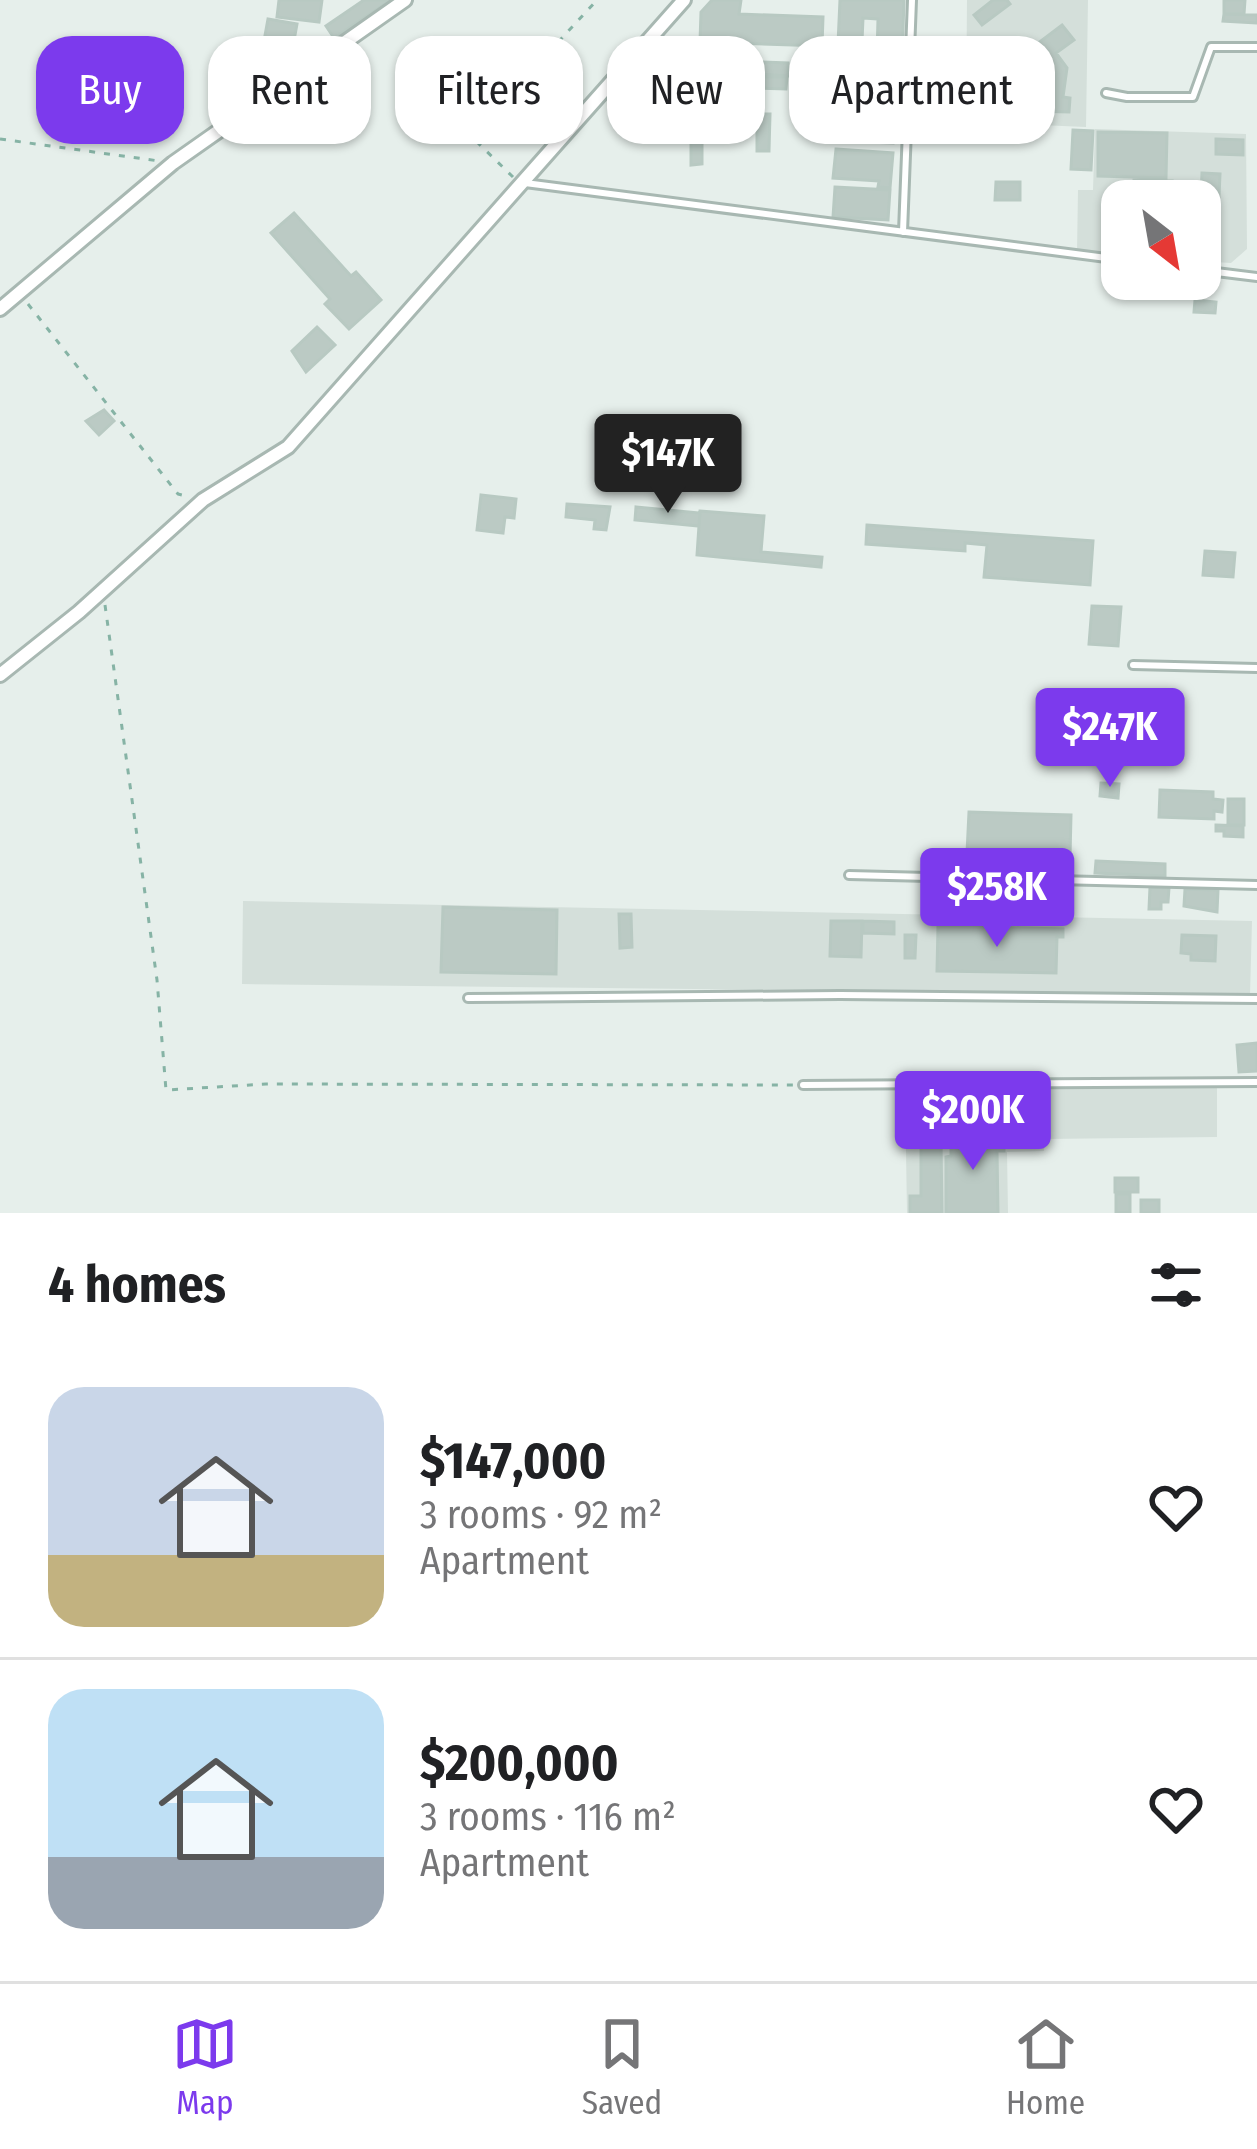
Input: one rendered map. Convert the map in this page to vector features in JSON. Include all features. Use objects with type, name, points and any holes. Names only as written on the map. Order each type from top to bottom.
[{"type":"street","points":[[0,309],[172,163],[405,0]]},
{"type":"street","points":[[0,675],[103,591],[203,500],[288,447],[684,0]]},
{"type":"lane","points":[[903,232],[912,0]]},
{"type":"lane","points":[[1106,93],[1126,98],[1193,97],[1211,47],[1257,47]]},
{"type":"lane","points":[[519,183],[1101,257]]},
{"type":"lane","points":[[1221,273],[1257,278]]},
{"type":"lane","points":[[1133,665],[1257,668]]},
{"type":"lane","points":[[849,875],[1257,885]]},
{"type":"lane","points":[[467,998],[1257,999]]},
{"type":"lane","points":[[803,1085],[1257,1082]]},
{"type":"path","points":[[519,183],[466,125],[550,53],[597,0]]},
{"type":"path","points":[[0,139],[172,163]]},
{"type":"path","points":[[20,294],[178,494],[203,500]]},
{"type":"path","points":[[103,591],[157,980],[166,1090],[266,1084],[803,1085]]},
{"type":"shaded area","points":[[967,0],[1088,0],[1086,127],[1055,126],[1055,36],[967,36]]},
{"type":"shaded area","points":[[1095,129],[1246,134],[1247,249],[1231,263],[1221,262],[1221,180],[1101,180],[1101,254],[1077,252],[1078,190],[1093,190]]},
{"type":"shaded area","points":[[243,901],[1252,921],[1250,995],[242,984]]},
{"type":"shaded area","points":[[1217,1085],[1217,1137],[1045,1139],[1044,1151],[1007,1152],[1008,1213],[907,1213],[905,1090]]},
{"type":"building","points":[[279,0],[322,0],[319,22],[277,17]]},
{"type":"building","points":[[364,0],[391,0],[337,36],[326,26]]},
{"type":"building","points":[[712,0],[741,0],[739,14],[823,17],[822,36],[789,36],[789,45],[765,44],[765,36],[700,36],[701,12]]},
{"type":"building","points":[[840,0],[904,0],[903,36],[878,36],[878,19],[863,18],[862,36],[838,36]]},
{"type":"building","points":[[993,0],[1010,4],[982,25],[974,15]]},
{"type":"building","points":[[1224,0],[1245,0],[1244,14],[1224,14]]},
{"type":"building","points":[[1224,14],[1257,15],[1257,23],[1223,21]]},
{"type":"building","points":[[268,19],[297,24],[295,36],[265,36]]},
{"type":"building","points":[[1062,25],[1074,40],[1056,53],[1067,68],[1063,97],[1070,98],[1069,112],[1055,112],[1055,36],[1048,36]]},
{"type":"building","points":[[765,62],[788,63],[788,76],[765,74]]},
{"type":"building","points":[[765,77],[787,77],[786,89],[765,88]]},
{"type":"building","points":[[765,114],[770,114],[769,151],[757,151],[757,144],[765,144]]},
{"type":"building","points":[[1073,130],[1093,131],[1091,170],[1071,169]]},
{"type":"building","points":[[1098,132],[1167,133],[1166,178],[1098,176]]},
{"type":"building","points":[[1216,139],[1243,140],[1243,155],[1216,154]]},
{"type":"building","points":[[691,144],[702,144],[702,164],[691,165]]},
{"type":"building","points":[[836,149],[893,153],[890,188],[878,187],[879,181],[833,178]]},
{"type":"building","points":[[1202,173],[1220,174],[1220,180],[1202,180]]},
{"type":"building","points":[[996,182],[1020,182],[1020,200],[995,200]]},
{"type":"building","points":[[835,187],[890,190],[888,220],[833,217]]},
{"type":"building","points":[[294,213],[351,276],[356,272],[381,300],[349,329],[325,304],[330,299],[271,233]]},
{"type":"building","points":[[1195,300],[1216,302],[1215,313],[1194,312]]},
{"type":"building","points":[[317,327],[335,345],[306,372],[292,351]]},
{"type":"building","points":[[104,410],[114,421],[99,435],[86,421]]},
{"type":"building","points":[[481,495],[516,499],[514,518],[505,517],[503,533],[477,530]]},
{"type":"building","points":[[567,504],[610,507],[606,530],[594,529],[595,520],[566,517]]},
{"type":"building","points":[[636,507],[700,513],[699,526],[635,520]]},
{"type":"building","points":[[700,511],[764,516],[761,552],[822,557],[821,567],[697,555]]},
{"type":"building","points":[[867,525],[1093,541],[1090,585],[984,577],[987,545],[965,543],[965,551],[866,544]]},
{"type":"building","points":[[1205,551],[1235,553],[1233,577],[1203,575]]},
{"type":"building","points":[[1092,606],[1121,607],[1118,646],[1089,644]]},
{"type":"building","points":[[1101,783],[1119,784],[1118,798],[1100,796]]},
{"type":"building","points":[[1160,790],[1213,792],[1213,799],[1223,800],[1222,812],[1214,811],[1214,819],[1159,817]]},
{"type":"building","points":[[1228,799],[1244,799],[1244,825],[1228,825]]},
{"type":"building","points":[[969,812],[1071,815],[1070,857],[1047,856],[1047,868],[988,866],[989,853],[986,858],[967,853]]},
{"type":"building","points":[[1216,825],[1243,826],[1243,837],[1224,836]]},
{"type":"building","points":[[1096,861],[1165,864],[1165,876],[1095,873]]},
{"type":"building","points":[[1150,887],[1169,888],[1168,902],[1161,902],[1161,909],[1149,909]]},
{"type":"building","points":[[1185,889],[1218,890],[1217,912],[1184,906]]},
{"type":"building","points":[[443,907],[557,910],[556,974],[441,972]]},
{"type":"building","points":[[619,914],[631,914],[632,947],[620,948]]},
{"type":"building","points":[[831,921],[862,921],[861,957],[830,956]]},
{"type":"building","points":[[863,921],[894,922],[894,934],[863,933]]},
{"type":"building","points":[[938,926],[1063,929],[1063,937],[1057,937],[1056,973],[937,971]]},
{"type":"building","points":[[905,935],[916,935],[915,958],[905,958]]},
{"type":"building","points":[[1182,935],[1216,936],[1215,961],[1191,960],[1191,954],[1181,953]]},
{"type":"building","points":[[1257,1043],[1257,1071],[1239,1072],[1237,1045]]},
{"type":"building","points":[[1035,1129],[1035,1146],[1007,1147],[1007,1130]]},
{"type":"building","points":[[921,1130],[947,1130],[947,1142],[941,1142],[942,1213],[910,1213],[910,1196],[921,1196]]},
{"type":"building","points":[[1004,1133],[1004,1151],[997,1151],[998,1213],[946,1213],[951,1134]]},
{"type":"building","points":[[1115,1178],[1138,1178],[1138,1192],[1115,1192]]},
{"type":"building","points":[[1116,1194],[1130,1194],[1130,1212],[1116,1213]]},
{"type":"building","points":[[1141,1200],[1159,1200],[1159,1213],[1141,1213]]}]
